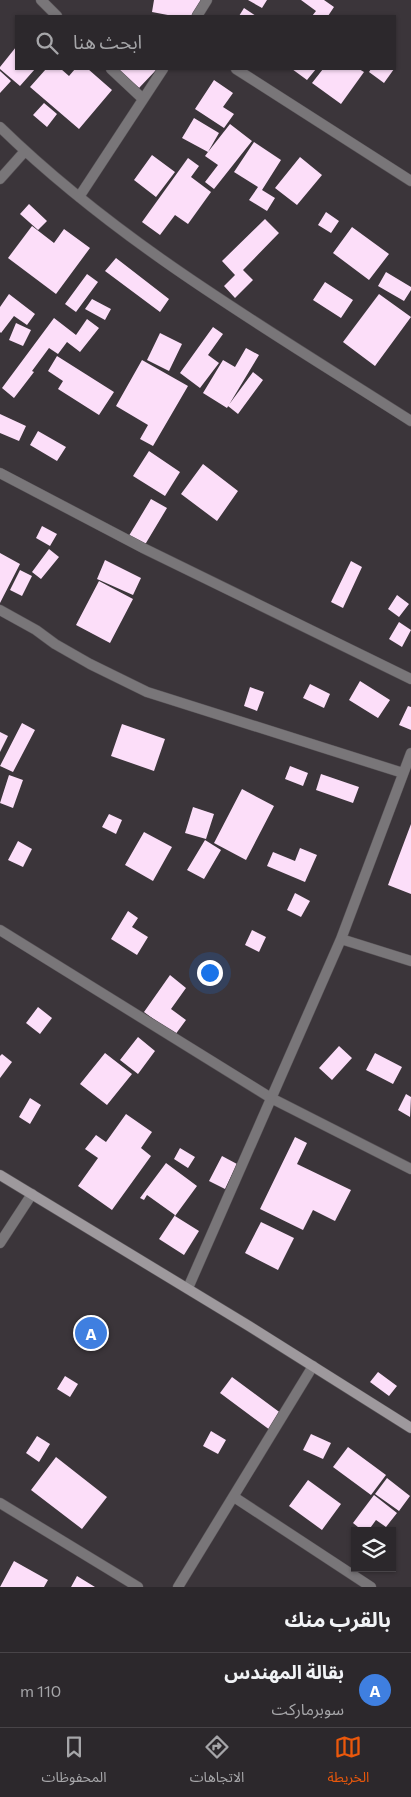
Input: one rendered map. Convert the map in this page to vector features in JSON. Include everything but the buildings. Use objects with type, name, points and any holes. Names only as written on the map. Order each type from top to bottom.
[{"type":"street","points":[[41,0],[56,15]]},
{"type":"street","points":[[198,15],[207,0]]},
{"type":"street","points":[[112,70],[143,99]]},
{"type":"street","points":[[79,197],[162,70]]},
{"type":"street","points":[[238,70],[411,181]]},
{"type":"street","points":[[0,127],[24,151],[132,238],[205,289],[411,421]]},
{"type":"street","points":[[0,179],[24,151]]},
{"type":"street","points":[[0,472],[151,552],[411,679]]},
{"type":"street","points":[[0,610],[83,660],[147,692],[403,773]]},
{"type":"street","points":[[188,1288],[341,939],[411,753]]},
{"type":"street","points":[[0,930],[271,1098],[411,1169]]},
{"type":"street","points":[[341,939],[411,961]]},
{"type":"street","points":[[0,1175],[188,1288],[411,1428]]},
{"type":"street","points":[[0,1243],[32,1194]]},
{"type":"street","points":[[178,1587],[313,1366]]},
{"type":"street","points":[[234,1497],[371,1587]]},
{"type":"street","points":[[0,1503],[138,1587]]},
{"type":"place","name":"بقالة المهندس","points":[[91,1333]]}]
